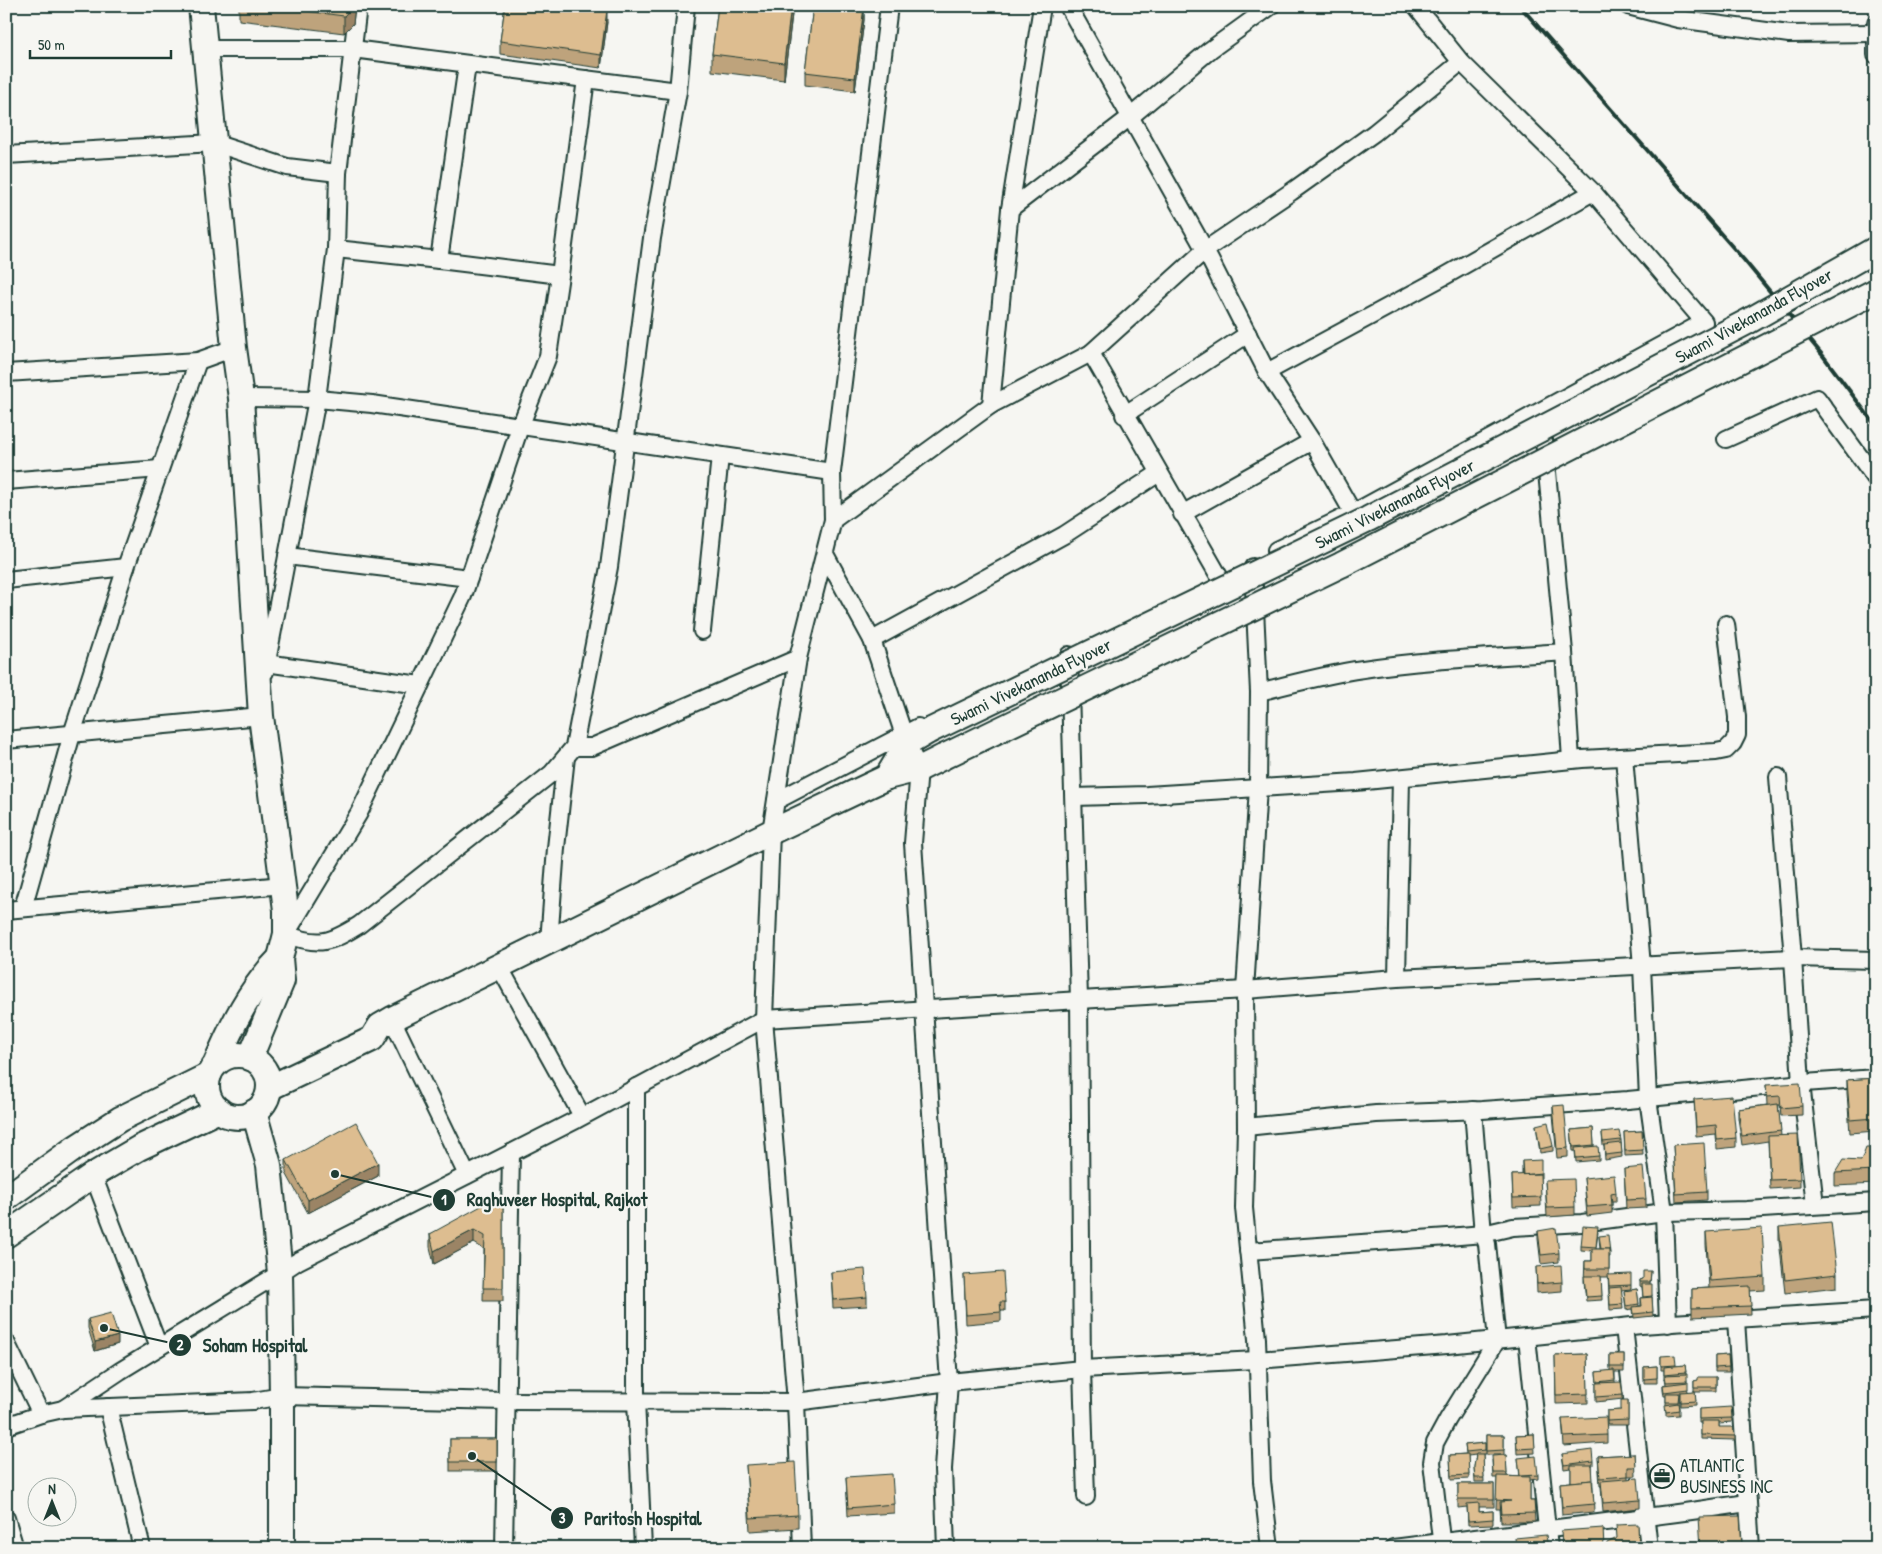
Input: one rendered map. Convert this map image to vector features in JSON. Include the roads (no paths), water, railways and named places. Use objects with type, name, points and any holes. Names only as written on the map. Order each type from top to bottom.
[{"type":"main road","points":[[201,6],[234,348],[241,398],[260,707],[286,910],[286,934],[280,958],[282,981],[262,1073],[264,1102],[254,1112],[239,1117],[225,1114],[213,1104],[207,1091],[212,1069],[232,1024],[263,975],[280,958]]},
{"type":"main road","name":"Swami Vivekananda Flyover","points":[[905,739],[930,731],[1368,519],[1746,322],[1876,249]]},
{"type":"main road","name":"Swami Vivekananda Flyover","points":[[262,1073],[372,1039],[386,1022],[772,832],[887,778],[919,769],[1341,565],[1876,291]]},
{"type":"main road","points":[[887,778],[905,739]]},
{"type":"main road","points":[[6,1198],[75,1148],[120,1119],[212,1069],[229,1056],[244,1055],[262,1073]]},
{"type":"main road","points":[[6,1235],[93,1176],[139,1148],[220,1110]]},
{"type":"main road","points":[[254,1112],[269,1165],[280,1273],[282,1548]]},
{"type":"street","points":[[6,740],[72,734],[260,707],[266,663],[317,399],[336,250],[338,173],[358,6]]},
{"type":"street","points":[[549,942],[556,848],[570,752],[609,567],[652,238],[678,91],[686,6]]},
{"type":"street","points":[[802,1548],[796,1402],[764,1019],[772,832],[798,658],[833,520],[832,472],[889,6]]},
{"type":"street","points":[[991,406],[1010,209],[1042,6]]},
{"type":"street","points":[[1068,6],[1129,118],[1205,250],[1267,372],[1312,441],[1352,513]]},
{"type":"street","points":[[1010,209],[1129,118],[1210,50],[1271,6]]},
{"type":"street","points":[[776,801],[905,739],[1069,652],[1352,513],[1704,322],[1593,192],[1461,62],[1416,6]]},
{"type":"street","points":[[1628,6],[1678,19],[1789,34],[1875,30],[1876,55]]},
{"type":"street","points":[[206,49],[353,49],[678,91]]},
{"type":"street","points":[[833,520],[991,406],[1091,353],[1205,250],[1292,192],[1374,132],[1461,62]]},
{"type":"street","points":[[439,260],[467,65]]},
{"type":"street","points":[[586,79],[548,356],[520,427],[463,596],[358,813],[286,934],[304,941],[322,942],[340,937],[359,925],[552,773],[570,752],[592,747],[798,658]]},
{"type":"street","points":[[6,154],[214,143],[287,167],[338,173]]},
{"type":"street","points":[[1267,372],[1445,276],[1593,192]]},
{"type":"street","points":[[336,250],[560,275]]},
{"type":"street","points":[[1125,415],[1248,334]]},
{"type":"street","points":[[6,373],[198,361],[234,348]]},
{"type":"street","points":[[1091,353],[1220,578]]},
{"type":"street","points":[[23,908],[72,734],[126,567],[198,361]]},
{"type":"street","points":[[241,398],[317,399],[372,404],[832,472]]},
{"type":"street","points":[[1726,439],[1817,398],[1876,479]]},
{"type":"street","points":[[1541,411],[1564,652],[1571,760]]},
{"type":"street","points":[[1182,514],[1312,441]]},
{"type":"street","points":[[702,630],[720,456]]},
{"type":"street","points":[[6,481],[160,469]]},
{"type":"street","points":[[872,640],[1064,535],[1159,473]]},
{"type":"street","points":[[825,554],[872,640],[905,739],[919,769],[913,843],[949,1382],[943,1469],[946,1548]]},
{"type":"street","points":[[287,556],[469,578]]},
{"type":"street","points":[[1252,562],[1259,692],[1258,788],[1245,990],[1246,1127],[1244,1208],[1257,1339],[1262,1481],[1270,1548]]},
{"type":"street","points":[[6,580],[126,567]]},
{"type":"street","points":[[1074,797],[1147,795],[1401,778],[1571,760],[1726,750],[1733,743],[1737,735],[1737,718],[1726,624]]},
{"type":"street","points":[[1069,652],[1079,1000],[1082,1369],[1086,1496]]},
{"type":"street","points":[[1259,692],[1306,680],[1364,669],[1564,652]]},
{"type":"street","points":[[266,663],[420,685]]},
{"type":"street","points":[[1624,757],[1642,966],[1648,1098],[1664,1212],[1668,1324]]},
{"type":"street","points":[[1778,777],[1801,1083],[1815,1206]]},
{"type":"street","points":[[1397,978],[1401,778]]},
{"type":"street","points":[[6,910],[283,885]]},
{"type":"street","points":[[63,1409],[120,1370],[280,1273],[298,1260],[511,1153],[764,1019],[1245,990],[1397,978],[1793,958],[1876,960]]},
{"type":"street","points":[[499,966],[582,1116]]},
{"type":"street","points":[[386,1022],[467,1175]]},
{"type":"street","points":[[1246,1127],[1376,1114],[1628,1100],[1801,1083],[1876,1078]]},
{"type":"street","points":[[636,1087],[636,1401],[643,1548]]},
{"type":"street","points":[[1442,1545],[1432,1462],[1436,1443],[1448,1419],[1498,1340],[1487,1244],[1483,1234],[1473,1110]]},
{"type":"street","points":[[504,1548],[511,1153]]},
{"type":"street","points":[[93,1176],[159,1347]]},
{"type":"street","points":[[1248,1251],[1483,1234],[1514,1227],[1582,1223],[1664,1212],[1876,1202]]},
{"type":"street","points":[[6,1426],[63,1409],[253,1401],[282,1396],[506,1401],[796,1402],[949,1382],[1082,1369],[1257,1360],[1498,1340],[1624,1327],[1876,1310]]},
{"type":"street","points":[[1736,1320],[1751,1548]]},
{"type":"street","points":[[1624,1327],[1649,1548]]},
{"type":"street","points":[[1526,1337],[1549,1548]]},
{"type":"street","points":[[6,1342],[41,1414]]},
{"type":"street","points":[[108,1407],[142,1548]]},
{"type":"street","points":[[1393,1548],[1442,1545],[1546,1528],[1646,1518],[1747,1503]]},
{"type":"street","points":[[6,1518],[14,1548]]},
{"type":"railway","points":[[1520,6],[1744,260],[1824,357],[1876,426]]},
{"type":"place","name":"Raghuveer Hospital, Rajkot","points":[[335,1174]]},
{"type":"place","name":"Soham Hospital","points":[[104,1328]]},
{"type":"place","name":"Paritosh Hospital","points":[[472,1456]]},
{"type":"place","name":"ATLANTIC BUSINESS INC","points":[[1662,1476]]}]
